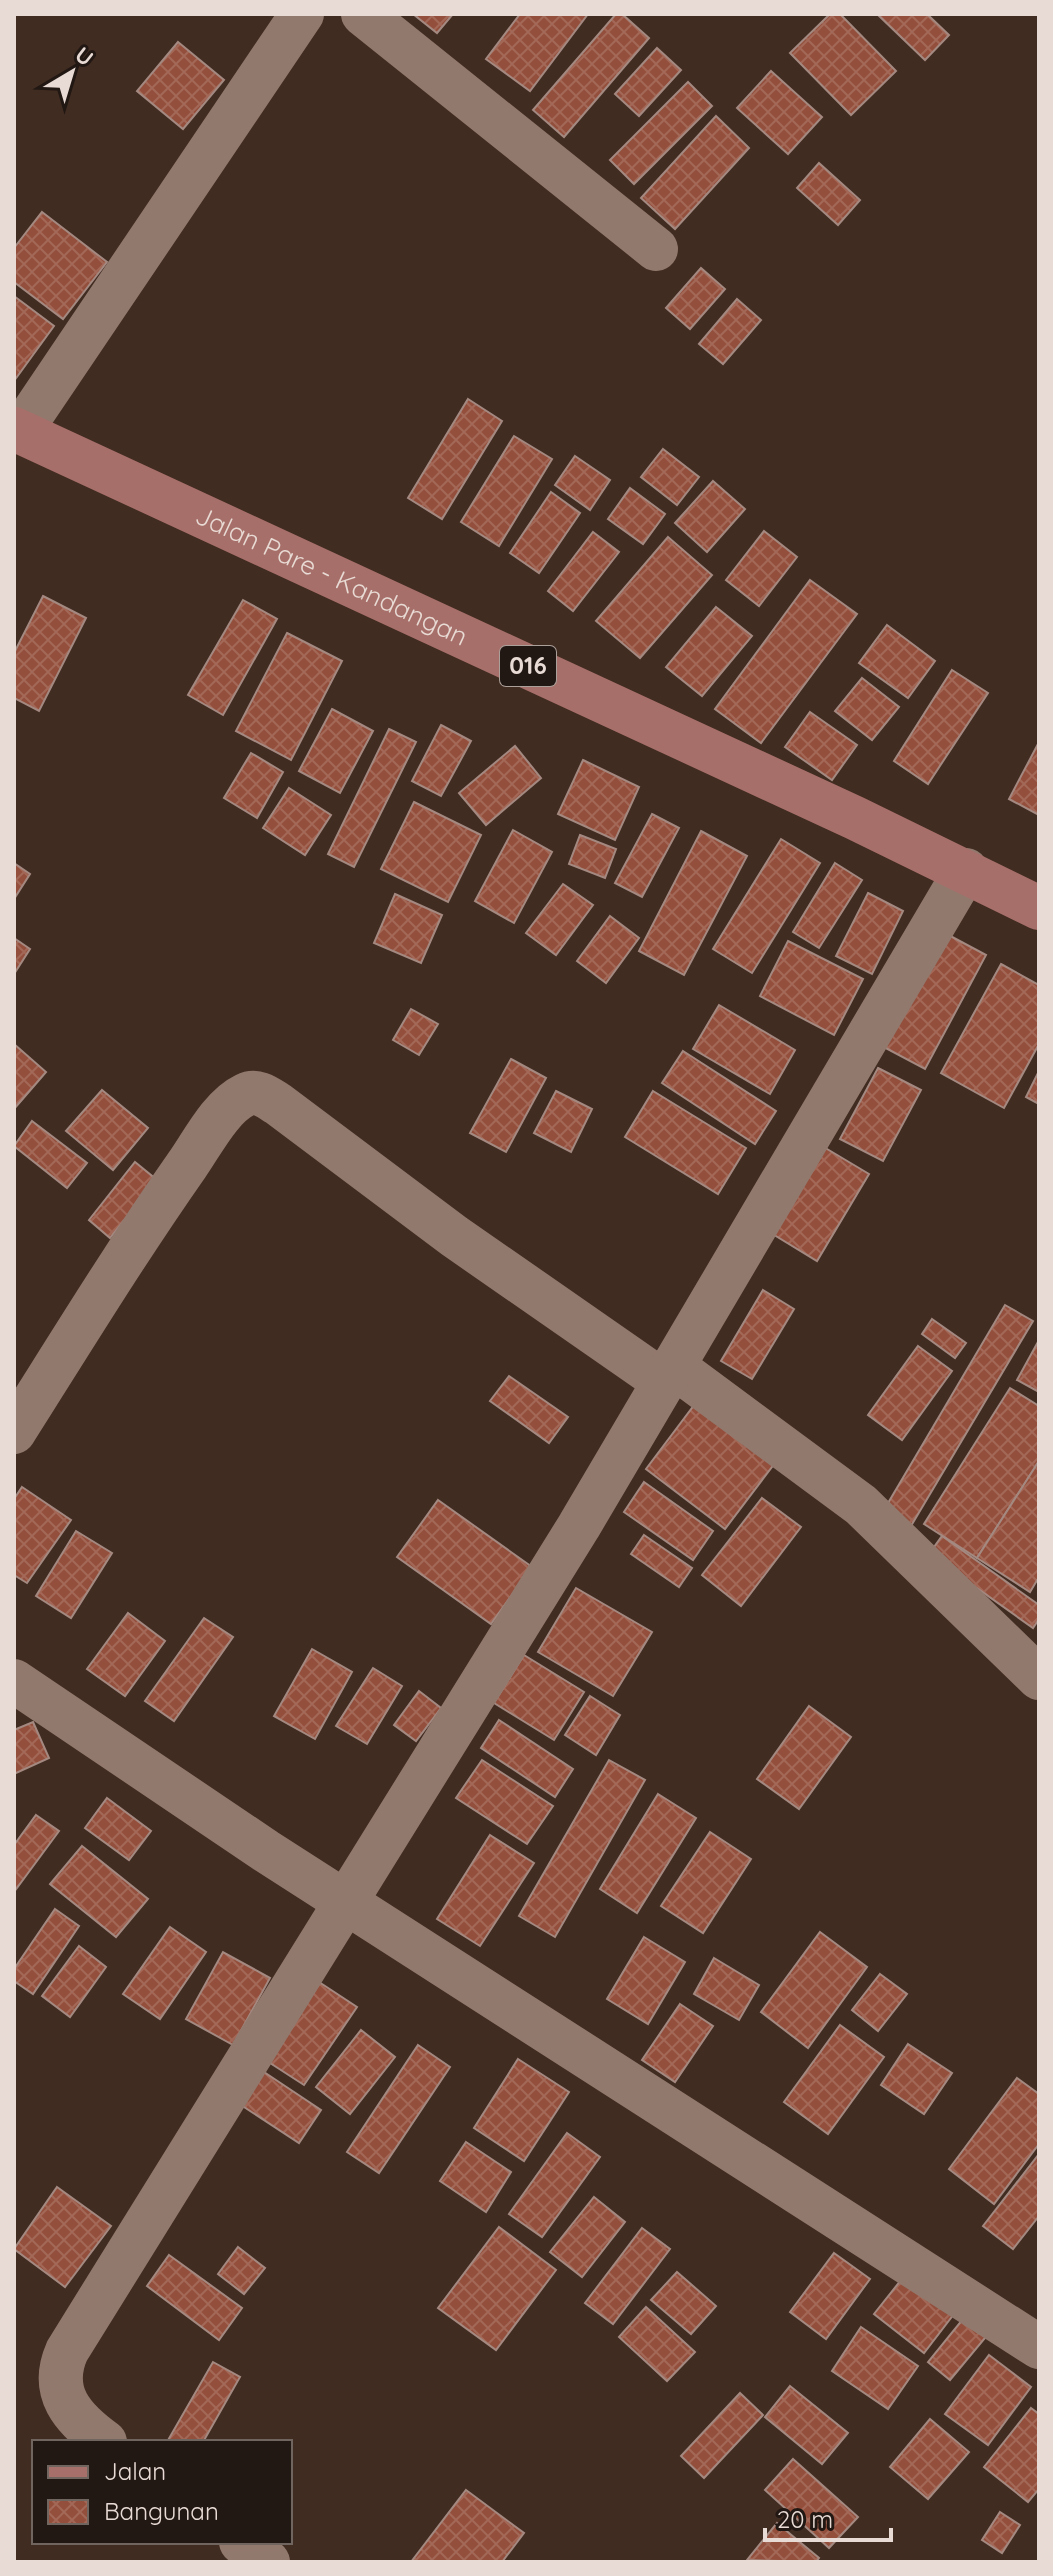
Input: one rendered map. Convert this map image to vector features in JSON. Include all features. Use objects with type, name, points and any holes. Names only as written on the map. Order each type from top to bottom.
[{"type":"main road","name":"Jalan Pare - Kandangan","points":[[17,430],[966,870],[1039,908]]},
{"type":"street","points":[[17,430],[302,14]]},
{"type":"street","points":[[363,14],[656,249]]},
{"type":"street","points":[[103,2440],[68,2407],[59,2369],[63,2360],[579,1526],[966,870]]},
{"type":"street","points":[[14,1432],[148,1221],[234,1102],[249,1093],[264,1095],[454,1236],[669,1374],[861,1505],[1039,1678]]},
{"type":"street","points":[[14,1681],[345,1902],[1039,2347]]},
{"type":"street","points":[[244,2544],[268,2562]]},
{"type":"building","points":[[413,14],[453,14],[437,33]]},
{"type":"building","points":[[520,14],[588,14],[530,91],[486,59]]},
{"type":"building","points":[[616,14],[622,14],[649,38],[564,137],[533,110]]},
{"type":"building","points":[[830,14],[840,14],[896,71],[851,115],[790,53]]},
{"type":"building","points":[[877,14],[927,14],[949,35],[925,60]]},
{"type":"building","points":[[178,42],[224,80],[183,129],[137,91]]},
{"type":"building","points":[[657,48],[681,70],[639,116],[615,94]]},
{"type":"building","points":[[771,71],[822,117],[788,154],[737,108]]},
{"type":"building","points":[[688,82],[712,106],[634,184],[610,160]]},
{"type":"building","points":[[716,116],[749,148],[675,229],[641,198]]},
{"type":"building","points":[[819,163],[860,200],[838,225],[797,188]]},
{"type":"building","points":[[42,212],[107,262],[63,319],[14,282],[14,248]]},
{"type":"building","points":[[701,268],[725,289],[690,329],[666,308]]},
{"type":"building","points":[[14,296],[54,326],[14,381]]},
{"type":"building","points":[[737,299],[761,320],[723,364],[699,344]]},
{"type":"building","points":[[468,399],[502,421],[442,519],[408,498]]},
{"type":"building","points":[[514,436],[552,459],[499,546],[461,522]]},
{"type":"building","points":[[663,449],[699,477],[677,505],[641,477]]},
{"type":"building","points":[[575,456],[610,480],[590,510],[555,485]]},
{"type":"building","points":[[713,481],[745,509],[707,552],[675,523]]},
{"type":"building","points":[[630,488],[665,514],[643,544],[608,519]]},
{"type":"building","points":[[551,492],[580,513],[539,573],[510,553]]},
{"type":"building","points":[[764,531],[797,557],[759,606],[726,580]]},
{"type":"building","points":[[593,532],[619,552],[573,611],[548,591]]},
{"type":"building","points":[[668,537],[712,575],[640,658],[596,621]]},
{"type":"building","points":[[810,580],[857,614],[761,743],[715,709]]},
{"type":"building","points":[[43,596],[86,618],[39,711],[14,698],[14,653]]},
{"type":"building","points":[[243,600],[277,619],[223,715],[188,695]]},
{"type":"building","points":[[716,607],[752,636],[702,696],[666,667]]},
{"type":"building","points":[[887,625],[935,661],[908,698],[859,663]]},
{"type":"building","points":[[287,633],[342,661],[291,760],[236,731]]},
{"type":"building","points":[[952,670],[988,693],[928,784],[894,761]]},
{"type":"building","points":[[862,678],[899,707],[872,740],[835,711]]},
{"type":"building","points":[[332,709],[373,731],[340,793],[299,771]]},
{"type":"building","points":[[810,712],[857,745],[832,780],[785,747]]},
{"type":"building","points":[[441,725],[471,741],[441,796],[412,781]]},
{"type":"building","points":[[389,729],[416,742],[354,867],[328,854]]},
{"type":"building","points":[[1039,745],[1039,815],[1009,799]]},
{"type":"building","points":[[515,746],[541,778],[486,825],[459,793]]},
{"type":"building","points":[[251,753],[283,772],[257,818],[224,798]]},
{"type":"building","points":[[583,760],[639,787],[615,840],[558,814]]},
{"type":"building","points":[[289,788],[331,815],[305,855],[263,828]]},
{"type":"building","points":[[414,802],[481,835],[448,902],[381,869]]},
{"type":"building","points":[[652,814],[679,828],[642,897],[615,883]]},
{"type":"building","points":[[513,830],[552,852],[514,923],[475,901]]},
{"type":"building","points":[[701,831],[747,856],[684,975],[639,951]]},
{"type":"building","points":[[580,835],[616,849],[605,878],[569,864]]},
{"type":"building","points":[[781,839],[820,863],[752,973],[713,949]]},
{"type":"building","points":[[14,863],[30,874],[14,899]]},
{"type":"building","points":[[835,863],[862,880],[819,948],[793,932]]},
{"type":"building","points":[[563,884],[593,905],[556,955],[526,933]]},
{"type":"building","points":[[868,893],[903,911],[872,974],[836,956]]},
{"type":"building","points":[[395,894],[442,915],[421,963],[374,943]]},
{"type":"building","points":[[610,916],[639,938],[606,983],[577,961]]},
{"type":"building","points":[[941,931],[986,955],[925,1069],[880,1045]]},
{"type":"building","points":[[14,938],[30,949],[14,974]]},
{"type":"building","points":[[788,941],[863,979],[834,1035],[760,996]]},
{"type":"building","points":[[1001,964],[1039,985],[1039,1044],[1004,1108],[941,1073]]},
{"type":"building","points":[[719,1005],[795,1050],[770,1094],[693,1049]]},
{"type":"building","points":[[411,1009],[438,1024],[419,1055],[393,1040]]},
{"type":"building","points":[[14,1044],[46,1072],[14,1109]]},
{"type":"building","points":[[683,1051],[776,1111],[755,1144],[662,1083]]},
{"type":"building","points":[[511,1059],[546,1078],[506,1152],[470,1133]]},
{"type":"building","points":[[878,1068],[921,1090],[883,1161],[840,1139]]},
{"type":"building","points":[[1039,1071],[1039,1104],[1026,1097]]},
{"type":"building","points":[[102,1090],[148,1128],[113,1170],[66,1131]]},
{"type":"building","points":[[556,1091],[592,1109],[571,1152],[534,1133]]},
{"type":"building","points":[[653,1091],[746,1148],[718,1194],[625,1137]]},
{"type":"building","points":[[32,1121],[87,1163],[67,1188],[14,1146]]},
{"type":"building","points":[[817,1143],[869,1174],[817,1261],[766,1230]]},
{"type":"building","points":[[135,1162],[157,1180],[110,1238],[89,1220]]},
{"type":"building","points":[[763,1290],[794,1309],[752,1379],[721,1361]]},
{"type":"building","points":[[1005,1305],[1033,1321],[908,1531],[881,1515]]},
{"type":"building","points":[[932,1319],[966,1343],[955,1358],[922,1334]]},
{"type":"building","points":[[1039,1340],[1039,1392],[1017,1380]]},
{"type":"building","points":[[918,1346],[952,1371],[902,1440],[868,1415]]},
{"type":"building","points":[[509,1376],[568,1417],[549,1443],[490,1401]]},
{"type":"building","points":[[1010,1388],[1039,1406],[1039,1461],[977,1558],[924,1524]]},
{"type":"building","points":[[695,1404],[775,1463],[725,1529],[646,1469]]},
{"type":"building","points":[[1039,1461],[1039,1577],[1030,1592],[977,1558]]},
{"type":"building","points":[[644,1482],[713,1531],[693,1560],[624,1512]]},
{"type":"building","points":[[22,1487],[71,1520],[27,1583],[14,1575],[14,1499]]},
{"type":"building","points":[[762,1498],[801,1527],[741,1606],[702,1575]]},
{"type":"building","points":[[438,1500],[532,1567],[491,1624],[397,1557]]},
{"type":"building","points":[[76,1531],[112,1553],[71,1618],[36,1596]]},
{"type":"building","points":[[644,1535],[692,1568],[679,1587],[631,1554]]},
{"type":"building","points":[[942,1536],[1039,1605],[1039,1619],[1033,1628],[929,1554]]},
{"type":"building","points":[[576,1588],[652,1632],[613,1696],[538,1652]]},
{"type":"building","points":[[128,1613],[165,1641],[125,1696],[87,1669]]},
{"type":"building","points":[[204,1618],[233,1637],[174,1721],[145,1701]]},
{"type":"building","points":[[312,1649],[352,1672],[315,1739],[274,1716]]},
{"type":"building","points":[[524,1655],[584,1692],[554,1740],[494,1703]]},
{"type":"building","points":[[373,1668],[402,1686],[367,1744],[336,1726]]},
{"type":"building","points":[[419,1691],[441,1708],[416,1741],[394,1725]]},
{"type":"building","points":[[590,1696],[620,1715],[596,1755],[565,1735]]},
{"type":"building","points":[[809,1706],[851,1737],[799,1809],[757,1779]]},
{"type":"building","points":[[499,1720],[573,1769],[555,1797],[481,1748]]},
{"type":"building","points":[[33,1722],[49,1758],[14,1774],[14,1730]]},
{"type":"building","points":[[482,1760],[553,1806],[527,1844],[456,1798]]},
{"type":"building","points":[[609,1760],[645,1780],[555,1937],[519,1916]]},
{"type":"building","points":[[658,1794],[696,1818],[637,1913],[600,1889]]},
{"type":"building","points":[[107,1798],[151,1831],[129,1860],[85,1828]]},
{"type":"building","points":[[36,1815],[59,1831],[14,1892],[14,1845]]},
{"type":"building","points":[[710,1832],[751,1859],[703,1933],[661,1906]]},
{"type":"building","points":[[490,1835],[534,1863],[480,1946],[437,1919]]},
{"type":"building","points":[[82,1846],[148,1899],[116,1937],[50,1884]]},
{"type":"building","points":[[55,1909],[79,1926],[33,1994],[14,1981],[14,1969]]},
{"type":"building","points":[[170,1927],[206,1952],[160,2019],[123,1994]]},
{"type":"building","points":[[820,1932],[867,1967],[808,2048],[761,2012]]},
{"type":"building","points":[[644,1937],[685,1962],[648,2024],[607,1999]]},
{"type":"building","points":[[79,1946],[106,1967],[70,2017],[42,1996]]},
{"type":"building","points":[[223,1952],[270,1978],[233,2045],[186,2019]]},
{"type":"building","points":[[714,1958],[759,1985],[739,2020],[694,1994]]},
{"type":"building","points":[[880,1974],[907,1994],[878,2031],[852,2010]]},
{"type":"building","points":[[319,1982],[357,2007],[304,2085],[267,2061]]},
{"type":"building","points":[[680,2004],[713,2026],[675,2082],[642,2060]]},
{"type":"building","points":[[840,2025],[884,2057],[828,2134],[784,2102]]},
{"type":"building","points":[[361,2030],[395,2057],[350,2114],[316,2087]]},
{"type":"building","points":[[908,2044],[952,2073],[924,2114],[881,2085]]},
{"type":"building","points":[[418,2045],[450,2067],[379,2173],[347,2152]]},
{"type":"building","points":[[518,2059],[569,2092],[524,2161],[474,2128]]},
{"type":"building","points":[[264,2072],[321,2110],[299,2143],[241,2105]]},
{"type":"building","points":[[1017,2078],[1039,2094],[1039,2144],[994,2204],[949,2169]]},
{"type":"building","points":[[567,2133],[600,2157],[542,2237],[509,2214]]},
{"type":"building","points":[[466,2142],[511,2172],[486,2212],[440,2181]]},
{"type":"building","points":[[1039,2154],[1039,2216],[1013,2249],[983,2226]]},
{"type":"building","points":[[57,2187],[111,2226],[65,2287],[14,2249]]},
{"type":"building","points":[[594,2197],[625,2222],[582,2277],[550,2252]]},
{"type":"building","points":[[499,2227],[556,2270],[496,2350],[438,2308]]},
{"type":"building","points":[[642,2228],[670,2249],[613,2324],[585,2303]]},
{"type":"building","points":[[238,2247],[265,2268],[244,2294],[218,2274]]},
{"type":"building","points":[[834,2253],[870,2279],[826,2339],[790,2312]]},
{"type":"building","points":[[169,2255],[242,2308],[219,2340],[147,2286]]},
{"type":"building","points":[[677,2272],[716,2306],[691,2334],[651,2300]]},
{"type":"building","points":[[905,2275],[954,2314],[924,2353],[874,2314]]},
{"type":"building","points":[[646,2307],[695,2352],[667,2381],[619,2337]]},
{"type":"building","points":[[972,2308],[995,2326],[950,2380],[928,2362]]},
{"type":"building","points":[[861,2327],[918,2366],[888,2409],[832,2371]]},
{"type":"building","points":[[989,2355],[1031,2387],[988,2445],[945,2414]]},
{"type":"building","points":[[213,2362],[240,2377],[204,2440],[168,2440]]},
{"type":"building","points":[[790,2386],[848,2433],[822,2464],[765,2417]]},
{"type":"building","points":[[740,2393],[763,2415],[704,2478],[681,2456]]},
{"type":"building","points":[[1031,2408],[1039,2414],[1039,2489],[1028,2502],[984,2467]]},
{"type":"building","points":[[930,2419],[969,2452],[928,2499],[890,2467]]},
{"type":"building","points":[[793,2459],[858,2517],[829,2548],[765,2490]]},
{"type":"building","points":[[466,2490],[524,2533],[502,2562],[411,2562]]},
{"type":"building","points":[[1000,2512],[1020,2525],[1002,2553],[982,2540]]},
{"type":"building","points":[[777,2523],[819,2558],[816,2562],[747,2560]]}]
